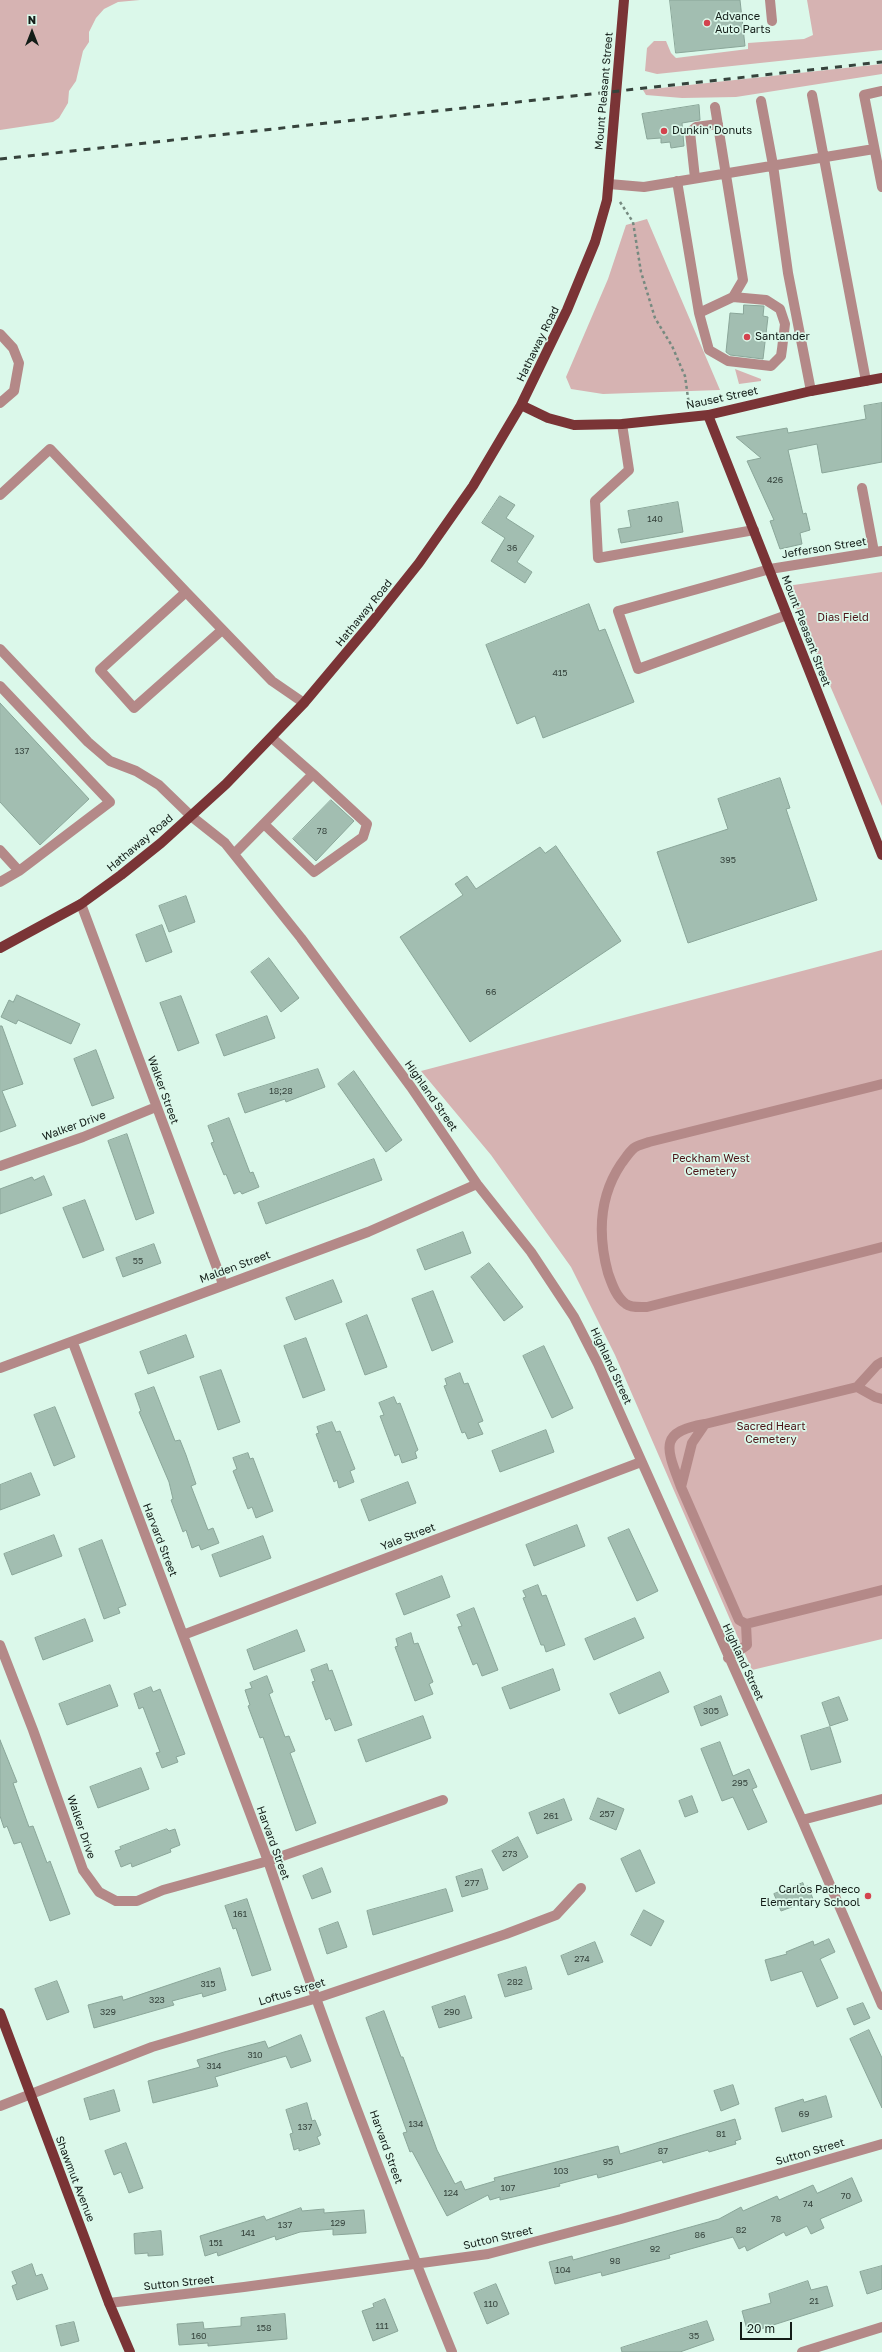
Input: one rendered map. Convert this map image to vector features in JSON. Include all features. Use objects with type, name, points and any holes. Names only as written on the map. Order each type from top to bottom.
[{"type":"main road","name":"Mount Pleasant Street","points":[[609,184],[624,0]]},
{"type":"main road","name":"Hathaway Road","points":[[0,948],[81,904],[121,875],[191,816],[226,784],[272,738],[304,703],[372,622],[424,556],[473,486],[521,405],[582,276],[601,221],[609,184]]},
{"type":"main road","name":"Nauset Street","points":[[521,405],[548,418],[574,425],[622,424],[708,415],[811,391],[882,378]]},
{"type":"main road","name":"Mount Pleasant Street","points":[[708,415],[882,856]]},
{"type":"main road","name":"Shawmut Avenue","points":[[0,2013],[109,2302],[130,2352]]},
{"type":"street","points":[[770,0],[772,21]]},
{"type":"street","points":[[882,91],[864,94],[882,187]]},
{"type":"street","points":[[812,95],[866,381]]},
{"type":"street","points":[[761,101],[773,165],[788,273],[811,391]]},
{"type":"street","points":[[699,313],[733,296],[743,280],[716,107]]},
{"type":"street","points":[[695,178],[690,132],[696,127],[718,124]]},
{"type":"street","points":[[609,184],[644,187],[874,149]]},
{"type":"street","points":[[677,181],[699,313],[709,350],[728,361],[772,366],[780,356],[782,349],[785,324],[780,309],[766,300],[733,296]]},
{"type":"street","points":[[0,334],[13,348],[19,363],[14,391],[0,404]]},
{"type":"street","points":[[622,424],[630,470],[595,501],[598,558],[754,530]]},
{"type":"street","points":[[0,495],[50,449],[272,681],[304,703]]},
{"type":"street","points":[[862,488],[878,552]]},
{"type":"street","name":"Jefferson Street","points":[[787,615],[638,669],[618,611],[770,569],[878,552]]},
{"type":"street","points":[[186,592],[100,670],[134,708],[222,630]]},
{"type":"street","name":"Highland Street","points":[[0,649],[88,742],[110,761],[136,771],[159,785],[191,816],[225,843],[279,910],[393,1062],[477,1184],[531,1252],[574,1317],[598,1364],[728,1658],[802,1820],[882,2005]]},
{"type":"street","points":[[0,686],[110,802],[19,871],[0,882]]},
{"type":"street","points":[[264,824],[314,872],[363,837],[367,824],[272,738]]},
{"type":"street","points":[[234,854],[313,774]]},
{"type":"street","points":[[0,850],[19,871]]},
{"type":"street","name":"Walker Street","points":[[81,904],[223,1284]]},
{"type":"street","points":[[882,1084],[649,1142],[635,1148],[614,1175],[605,1201],[601,1223],[602,1243],[612,1285],[620,1298],[627,1305],[633,1306],[647,1307],[882,1247]]},
{"type":"street","name":"Walker Drive","points":[[0,1166],[83,1137],[156,1107]]},
{"type":"street","name":"Malden Street","points":[[0,1368],[73,1343],[223,1284],[368,1232],[477,1184]]},
{"type":"street","name":"Harvard Street","points":[[73,1343],[268,1861],[416,2265],[452,2352]]},
{"type":"street","points":[[882,1362],[877,1365],[857,1387],[678,1431],[673,1435],[670,1444],[670,1457],[681,1487],[739,1620],[746,1624],[882,1590]]},
{"type":"street","points":[[857,1387],[874,1397],[882,1399]]},
{"type":"street","points":[[681,1487],[692,1443],[705,1424]]},
{"type":"street","name":"Yale Street","points":[[183,1635],[641,1462]]},
{"type":"street","points":[[728,1658],[748,1645],[746,1624]]},
{"type":"street","name":"Walker Drive","points":[[0,1645],[48,1771],[75,1851],[86,1874],[99,1892],[116,1900],[137,1900],[163,1890],[268,1861],[443,1800]]},
{"type":"street","points":[[802,1820],[882,1799]]},
{"type":"street","name":"Loftus Street","points":[[0,2106],[29,2093],[152,2047],[317,1998],[506,1934],[556,1915],[581,1888]]},
{"type":"street","name":"Sutton Street","points":[[109,2302],[416,2265],[488,2254],[882,2144]]},
{"type":"street","points":[[802,2352],[882,2327]]},
{"type":"path","points":[[609,184],[633,222],[641,272],[655,318],[672,346],[685,376],[691,417]]},
{"type":"green space","points":[[0,0],[140,0],[118,2],[104,9],[96,18],[89,32],[89,42],[83,51],[76,81],[69,91],[68,103],[59,118],[53,122],[0,130]]},
{"type":"green space","points":[[807,0],[882,0],[882,50],[657,74],[645,71],[647,48],[654,41],[666,41],[671,53],[676,58],[748,49],[748,43],[804,39],[813,35]]},
{"type":"green space","points":[[882,64],[882,74],[736,97],[682,98],[646,95],[643,90]]},
{"type":"green space","points":[[647,219],[720,390],[603,394],[571,389],[566,377],[608,279],[626,225]]},
{"type":"green space","points":[[735,369],[761,379],[761,381],[739,384]]},
{"type":"green space","name":"Dias Field","points":[[882,572],[882,806],[787,586]]},
{"type":"green space","name":"Peckham West Cemetery","points":[[882,950],[882,1639],[752,1670],[615,1355],[571,1267],[491,1155],[421,1071]]},
{"type":"building","name":"Advance Auto Parts","points":[[670,0],[740,0],[745,46],[676,53]]},
{"type":"building","name":"Dunkin' Donuts","points":[[699,105],[700,120],[682,123],[684,146],[671,148],[670,142],[661,143],[661,138],[647,139],[642,114]]},
{"type":"building","name":"Santander","points":[[744,305],[764,306],[763,316],[768,317],[763,359],[730,355],[726,352],[730,313],[743,314]]},
{"type":"building","points":[[882,403],[882,462],[822,473],[817,444],[788,450],[803,514],[806,513],[810,530],[800,533],[802,544],[780,549],[770,521],[774,520],[747,461],[761,458],[736,437],[787,428],[788,433],[866,419],[864,406]]},
{"type":"building","points":[[500,496],[515,505],[506,518],[534,536],[517,562],[532,572],[525,583],[491,561],[505,538],[482,523]]},
{"type":"building","points":[[678,502],[683,532],[621,543],[618,529],[631,527],[628,511]]},
{"type":"building","points":[[589,604],[599,631],[605,629],[634,702],[543,738],[535,716],[517,724],[486,645]]},
{"type":"building","points":[[0,703],[89,799],[40,845],[0,802]]},
{"type":"building","points":[[780,778],[790,808],[786,809],[817,900],[688,943],[657,852],[728,829],[718,799]]},
{"type":"building","points":[[331,800],[354,821],[316,861],[293,839]]},
{"type":"building","points":[[556,846],[621,941],[470,1042],[400,937],[463,895],[455,884],[467,876],[476,889],[540,847],[545,853]]},
{"type":"building","points":[[186,896],[195,922],[169,932],[159,906]]},
{"type":"building","points":[[162,925],[172,952],[146,962],[136,935]]},
{"type":"building","points":[[269,958],[299,998],[281,1012],[251,972]]},
{"type":"building","points":[[17,995],[80,1024],[71,1044],[18,1020],[16,1024],[1,1017],[9,1000],[13,1002]]},
{"type":"building","points":[[181,996],[199,1043],[178,1051],[160,1003]]},
{"type":"building","points":[[267,1016],[275,1038],[224,1056],[216,1035]]},
{"type":"building","points":[[0,1026],[2,1026],[23,1084],[2,1091],[16,1126],[0,1132]]},
{"type":"building","points":[[96,1050],[114,1098],[92,1106],[74,1059]]},
{"type":"building","points":[[318,1069],[325,1087],[286,1102],[285,1099],[245,1113],[238,1094]]},
{"type":"building","points":[[354,1071],[402,1140],[386,1152],[338,1084]]},
{"type":"building","points":[[229,1118],[250,1173],[253,1172],[259,1187],[242,1194],[240,1191],[234,1194],[226,1174],[224,1175],[211,1143],[214,1142],[208,1126]]},
{"type":"building","points":[[127,1134],[154,1213],[136,1220],[108,1141]]},
{"type":"building","points":[[374,1159],[382,1180],[266,1224],[258,1203]]},
{"type":"building","points":[[44,1176],[52,1195],[0,1214],[0,1189],[32,1177],[34,1180]]},
{"type":"building","points":[[85,1200],[104,1250],[83,1258],[63,1208]]},
{"type":"building","points":[[463,1232],[471,1253],[425,1270],[417,1250]]},
{"type":"building","points":[[154,1244],[161,1263],[123,1277],[116,1258]]},
{"type":"building","points":[[489,1263],[523,1307],[504,1321],[471,1277]]},
{"type":"building","points":[[333,1280],[342,1302],[295,1320],[286,1298]]},
{"type":"building","points":[[433,1291],[453,1342],[432,1351],[412,1299]]},
{"type":"building","points":[[367,1315],[387,1367],[365,1375],[346,1324]]},
{"type":"building","points":[[186,1335],[194,1357],[148,1374],[140,1352]]},
{"type":"building","points":[[306,1338],[325,1390],[303,1398],[284,1346]]},
{"type":"building","points":[[544,1346],[573,1408],[552,1418],[523,1356]]},
{"type":"building","points":[[221,1370],[240,1422],[218,1430],[200,1377]]},
{"type":"building","points":[[460,1373],[464,1384],[468,1383],[483,1421],[478,1423],[483,1434],[468,1439],[465,1432],[462,1433],[444,1386],[447,1385],[445,1379]]},
{"type":"building","points":[[154,1387],[175,1441],[180,1440],[186,1455],[196,1484],[191,1486],[208,1530],[213,1528],[219,1543],[201,1550],[199,1545],[192,1548],[186,1530],[183,1532],[171,1500],[173,1499],[169,1482],[139,1412],[141,1411],[135,1394]]},
{"type":"building","points":[[394,1397],[397,1404],[400,1403],[418,1450],[415,1452],[417,1458],[402,1463],[399,1454],[395,1456],[380,1416],[384,1415],[379,1403]]},
{"type":"building","points":[[55,1407],[75,1457],[54,1466],[34,1415]]},
{"type":"building","points":[[332,1422],[336,1432],[340,1431],[355,1469],[350,1471],[354,1482],[339,1488],[337,1480],[334,1482],[316,1434],[319,1433],[317,1427]]},
{"type":"building","points":[[546,1430],[554,1452],[500,1472],[492,1451]]},
{"type":"building","points":[[248,1453],[250,1459],[253,1458],[273,1511],[256,1518],[252,1507],[248,1509],[233,1471],[237,1469],[233,1458]]},
{"type":"building","points":[[31,1473],[40,1495],[0,1510],[0,1485]]},
{"type":"building","points":[[408,1482],[416,1503],[369,1521],[361,1500]]},
{"type":"building","points":[[577,1525],[585,1546],[534,1566],[526,1545]]},
{"type":"building","points":[[629,1529],[658,1591],[637,1601],[608,1538]]},
{"type":"building","points":[[54,1535],[62,1556],[12,1575],[4,1554]]},
{"type":"building","points":[[263,1536],[271,1558],[220,1577],[212,1555]]},
{"type":"building","points":[[102,1540],[126,1605],[118,1608],[120,1613],[104,1619],[79,1549]]},
{"type":"building","points":[[442,1576],[450,1597],[404,1615],[396,1594]]},
{"type":"building","points":[[538,1585],[542,1596],[546,1595],[565,1645],[546,1652],[544,1645],[541,1645],[523,1598],[526,1597],[523,1591]]},
{"type":"building","points":[[474,1608],[498,1670],[482,1676],[477,1663],[473,1665],[458,1627],[462,1626],[457,1615]]},
{"type":"building","points":[[635,1618],[644,1638],[594,1660],[585,1639]]},
{"type":"building","points":[[85,1619],[93,1641],[43,1660],[35,1638]]},
{"type":"building","points":[[297,1630],[305,1651],[254,1670],[247,1650]]},
{"type":"building","points":[[411,1633],[414,1644],[418,1643],[433,1682],[429,1684],[433,1694],[415,1701],[395,1647],[398,1646],[396,1639]]},
{"type":"building","points":[[327,1664],[329,1671],[332,1670],[352,1725],[335,1731],[330,1718],[326,1720],[312,1682],[315,1681],[311,1670]]},
{"type":"building","points":[[553,1669],[560,1690],[510,1709],[502,1688]]},
{"type":"building","points":[[660,1672],[669,1692],[619,1714],[610,1694]]},
{"type":"building","points":[[267,1676],[273,1692],[269,1694],[285,1737],[289,1736],[295,1751],[290,1753],[316,1823],[296,1831],[263,1737],[260,1738],[248,1706],[250,1705],[245,1690],[252,1688],[250,1683]]},
{"type":"building","points":[[110,1685],[118,1706],[67,1725],[59,1704]]},
{"type":"building","points":[[151,1687],[153,1692],[160,1689],[185,1754],[176,1757],[178,1762],[162,1768],[156,1753],[160,1752],[143,1707],[139,1709],[134,1694]]},
{"type":"building","points":[[721,1696],[728,1715],[701,1726],[694,1707]]},
{"type":"building","points":[[839,1697],[848,1720],[830,1726],[822,1703]]},
{"type":"building","points":[[423,1716],[431,1738],[366,1762],[358,1740]]},
{"type":"building","points":[[830,1727],[841,1762],[811,1770],[801,1736]]},
{"type":"building","points":[[0,1740],[17,1782],[13,1783],[29,1827],[33,1826],[47,1863],[50,1861],[70,1914],[50,1921],[21,1842],[14,1844],[7,1826],[4,1828],[0,1816]]},
{"type":"building","points":[[720,1742],[733,1776],[749,1769],[757,1787],[752,1789],[767,1822],[748,1830],[733,1797],[722,1801],[701,1749]]},
{"type":"building","points":[[141,1768],[149,1789],[98,1808],[90,1787]]},
{"type":"building","points":[[692,1796],[698,1812],[685,1817],[679,1801]]},
{"type":"building","points":[[598,1798],[624,1809],[616,1830],[590,1819]]},
{"type":"building","points":[[564,1799],[572,1820],[537,1834],[529,1813]]},
{"type":"building","points":[[167,1829],[169,1831],[175,1829],[180,1845],[170,1849],[171,1852],[132,1867],[131,1863],[121,1867],[115,1851],[121,1849],[120,1847]]},
{"type":"building","points":[[518,1837],[528,1857],[503,1871],[492,1851]]},
{"type":"building","points":[[640,1850],[655,1883],[636,1892],[621,1859]]},
{"type":"building","points":[[322,1868],[331,1892],[312,1899],[303,1876]]},
{"type":"building","points":[[482,1869],[488,1889],[462,1897],[456,1877]]},
{"type":"building","points":[[803,1883],[804,1887],[808,1886],[813,1899],[781,1911],[774,1894]]},
{"type":"building","points":[[446,1889],[453,1911],[373,1935],[367,1911]]},
{"type":"building","points":[[247,1899],[271,1970],[252,1976],[236,1928],[233,1929],[225,1906]]},
{"type":"building","points":[[644,1910],[664,1921],[651,1946],[631,1935]]},
{"type":"building","points":[[338,1922],[347,1947],[327,1954],[319,1929]]},
{"type":"building","points":[[829,1939],[835,1952],[820,1959],[838,1998],[817,2007],[802,1971],[771,1981],[765,1960],[787,1954],[786,1952],[813,1941],[814,1945]]},
{"type":"building","points":[[595,1942],[603,1962],[568,1975],[561,1956]]},
{"type":"building","points":[[526,1967],[532,1989],[505,1997],[498,1975]]},
{"type":"building","points":[[220,1968],[226,1990],[203,1997],[202,1993],[172,2001],[174,2005],[94,2028],[88,2005],[122,1996],[123,2000]]},
{"type":"building","points":[[57,1981],[69,2012],[47,2020],[35,1989]]},
{"type":"building","points":[[465,1996],[472,2018],[439,2028],[432,2007]]},
{"type":"building","points":[[863,2003],[870,2018],[854,2025],[847,2009]]},
{"type":"building","points":[[384,2011],[401,2057],[403,2057],[437,2150],[455,2184],[461,2181],[465,2190],[495,2181],[494,2178],[618,2146],[620,2154],[735,2119],[741,2139],[735,2141],[736,2144],[709,2152],[708,2150],[663,2163],[662,2160],[598,2178],[597,2174],[559,2184],[560,2186],[500,2200],[500,2197],[490,2200],[488,2195],[447,2216],[412,2151],[410,2152],[403,2133],[407,2132],[366,2018]]},
{"type":"building","points":[[869,2030],[882,2058],[882,2108],[850,2039]]},
{"type":"building","points":[[301,2035],[311,2061],[291,2068],[286,2056],[215,2077],[218,2086],[153,2103],[148,2081],[200,2067],[197,2060],[265,2041],[268,2048]]},
{"type":"building","points":[[733,2085],[739,2104],[721,2111],[714,2091]]},
{"type":"building","points":[[114,2090],[120,2111],[90,2120],[84,2099]]},
{"type":"building","points":[[826,2096],[832,2117],[782,2132],[775,2108],[803,2099],[804,2102]]},
{"type":"building","points":[[307,2103],[312,2121],[315,2120],[321,2135],[317,2137],[320,2144],[299,2151],[299,2148],[294,2150],[290,2134],[293,2133],[286,2110]]},
{"type":"building","points":[[126,2143],[143,2188],[129,2193],[121,2172],[114,2175],[105,2151]]},
{"type":"building","points":[[852,2178],[862,2201],[820,2219],[824,2228],[811,2234],[807,2226],[786,2236],[784,2232],[747,2251],[745,2246],[739,2249],[733,2237],[669,2255],[670,2258],[602,2276],[601,2272],[555,2284],[549,2262],[572,2256],[573,2260],[719,2219],[741,2207],[743,2211],[777,2196],[779,2200],[813,2185],[817,2193]]},
{"type":"building","points":[[301,2208],[302,2211],[324,2209],[324,2213],[364,2210],[366,2233],[333,2235],[333,2229],[300,2232],[276,2240],[275,2236],[218,2256],[217,2252],[205,2256],[200,2236],[264,2216],[266,2220]]},
{"type":"building","points":[[161,2231],[163,2255],[148,2256],[148,2253],[135,2254],[134,2234]]},
{"type":"building","points":[[32,2264],[36,2276],[42,2274],[48,2289],[17,2300],[12,2286],[17,2284],[12,2272]]},
{"type":"building","points":[[882,2266],[882,2289],[867,2294],[860,2272]]},
{"type":"building","points":[[808,2281],[811,2290],[827,2286],[833,2306],[748,2333],[742,2311],[771,2303],[769,2294]]},
{"type":"building","points":[[496,2284],[509,2314],[487,2324],[474,2293]]},
{"type":"building","points":[[385,2299],[398,2331],[373,2341],[362,2311],[374,2307],[373,2304]]},
{"type":"building","points":[[285,2314],[287,2339],[208,2346],[208,2343],[179,2345],[177,2324],[203,2322],[204,2329],[241,2326],[241,2318]]},
{"type":"building","points":[[707,2321],[714,2340],[680,2352],[622,2352],[621,2348]]},
{"type":"building","points":[[74,2322],[79,2341],[61,2346],[56,2326]]},
{"type":"railway","points":[[0,159],[882,62]]},
{"type":"place","name":"Advance Auto Parts","points":[[707,23]]},
{"type":"place","name":"Dunkin' Donuts","points":[[664,131]]},
{"type":"place","name":"Santander","points":[[747,337]]},
{"type":"place","name":"Carlos Pacheco Elementary School","points":[[868,1896]]},
{"type":"park label","name":"Sacred Heart Cemetery","points":[[771,1433]]}]
